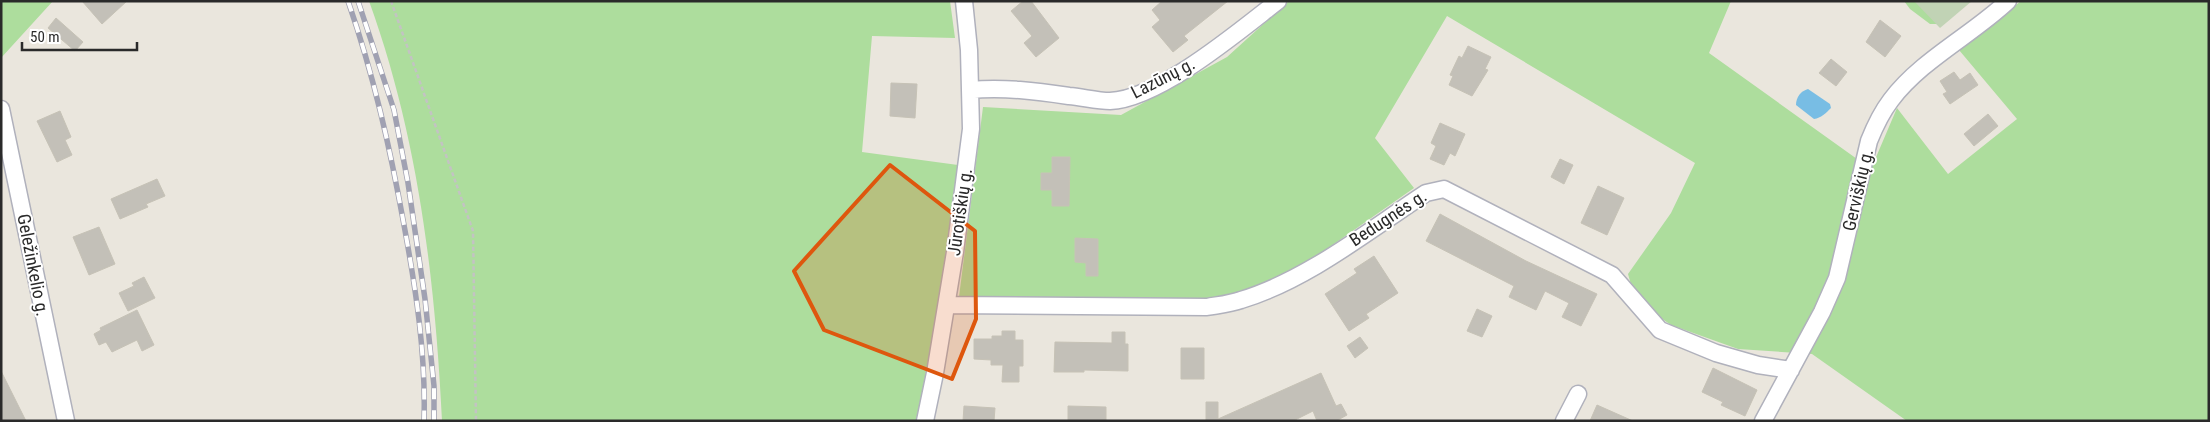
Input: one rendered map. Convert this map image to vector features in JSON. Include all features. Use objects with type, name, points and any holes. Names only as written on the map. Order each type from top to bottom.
[{"type":"street","name":"Jūrotiškių g.","points":[[925,421],[947,305],[971,129],[969,50],[964,1]]},
{"type":"street","name":"Lazūnų g.","points":[[970,90],[992,88],[1027,90],[1110,101],[1128,97],[1174,76],[1219,47],[1278,1]]},
{"type":"street","name":"Gerviškių g.","points":[[1763,421],[1822,312],[1837,278],[1869,141],[1878,119],[1891,100],[1911,77],[1983,23],[2008,1]]},
{"type":"street","name":"Geležinkelio g.","points":[[1,109],[66,421]]},
{"type":"street","name":"Bedugnės g.","points":[[947,305],[1207,307],[1240,301],[1308,270],[1426,193],[1434,189],[1444,189],[1612,275],[1660,330],[1716,353],[1758,365],[1791,370]]},
{"type":"street","points":[[1564,421],[1578,394]]},
{"type":"path","points":[[391,1],[473,231],[476,421]]},
{"type":"highlighted area","points":[[890,165],[975,231],[976,319],[952,379],[824,330],[794,271]]},
{"type":"green space","points":[[1,1],[53,1],[1,58]]},
{"type":"green space","points":[[369,1],[950,1],[955,38],[872,36],[862,152],[958,165],[936,323],[916,421],[442,421],[435,314],[429,261],[412,156],[386,52]]},
{"type":"green space","points":[[1289,1],[1731,1],[1709,53],[1871,169],[1897,108],[1948,174],[2017,119],[1959,50],[2021,1],[2209,1],[2209,421],[1907,421],[1812,354],[1738,349],[1671,325],[1651,311],[1632,288],[1628,274],[1671,213],[1695,163],[1447,16],[1375,138],[1414,188],[1304,265],[1250,292],[1202,301],[959,297],[983,107],[1121,115],[1227,57]]},
{"type":"green space","points":[[1904,1],[1969,1],[1944,24],[1930,24],[1910,9]]},
{"type":"green space","points":[[1914,1],[1972,1],[1940,28]]},
{"type":"water","points":[[1808,89],[1830,104],[1831,108],[1823,115],[1814,119],[1796,105],[1799,95]]},
{"type":"building","points":[[82,1],[127,1],[102,24]]},
{"type":"building","points":[[1023,1],[1031,1],[1059,38],[1036,57],[1024,43],[1032,36],[1011,11]]},
{"type":"building","points":[[1162,1],[1228,1],[1184,36],[1188,40],[1173,52],[1152,27],[1160,20],[1152,10]]},
{"type":"building","points":[[56,18],[83,42],[75,51],[48,28]]},
{"type":"building","points":[[1880,20],[1901,36],[1885,57],[1866,42]]},
{"type":"building","points":[[1468,46],[1491,57],[1485,69],[1488,70],[1472,96],[1449,85],[1453,76],[1450,75],[1459,56],[1462,58]]},
{"type":"building","points":[[1831,59],[1847,72],[1836,86],[1819,73]]},
{"type":"building","points":[[1954,72],[1960,80],[1970,73],[1978,85],[1950,104],[1943,94],[1947,92],[1940,81]]},
{"type":"building","points":[[891,83],[917,84],[915,118],[890,116]]},
{"type":"building","points":[[60,111],[71,137],[65,140],[72,155],[57,162],[37,121]]},
{"type":"building","points":[[1988,114],[1998,126],[1974,146],[1964,134]]},
{"type":"building","points":[[1440,123],[1465,134],[1455,156],[1450,153],[1444,165],[1430,159],[1436,146],[1431,143]]},
{"type":"building","points":[[1052,157],[1070,157],[1069,206],[1052,206],[1052,190],[1041,190],[1041,173],[1052,173]]},
{"type":"building","points":[[1560,159],[1573,165],[1564,184],[1551,177]]},
{"type":"building","points":[[157,179],[165,196],[146,204],[148,207],[120,219],[111,199]]},
{"type":"building","points":[[1598,186],[1624,198],[1607,235],[1581,223]]},
{"type":"building","points":[[1440,214],[1526,261],[1597,294],[1581,326],[1562,317],[1569,303],[1545,291],[1536,310],[1509,297],[1514,286],[1426,241]]},
{"type":"building","points":[[99,227],[115,264],[89,275],[73,237]]},
{"type":"building","points":[[1075,238],[1098,239],[1098,276],[1086,276],[1086,263],[1075,262]]},
{"type":"building","points":[[1374,256],[1398,293],[1366,314],[1369,318],[1349,331],[1325,294],[1357,273],[1354,269]]},
{"type":"building","points":[[144,277],[155,298],[128,311],[119,293],[134,286],[132,283]]},
{"type":"building","points":[[1477,309],[1492,316],[1482,337],[1467,331]]},
{"type":"building","points":[[137,310],[154,345],[142,351],[137,340],[112,352],[106,342],[99,345],[94,334],[101,330],[100,328]]},
{"type":"building","points":[[1002,331],[1015,331],[1015,340],[1023,340],[1023,366],[1019,366],[1019,382],[1002,382],[1003,365],[991,365],[991,360],[974,359],[974,339],[992,339],[992,336],[1002,336]]},
{"type":"building","points":[[1112,332],[1125,332],[1125,344],[1128,344],[1128,371],[1084,370],[1084,372],[1054,372],[1055,342],[1112,343]]},
{"type":"building","points":[[1360,337],[1368,348],[1355,358],[1347,346]]},
{"type":"building","points":[[1181,348],[1204,348],[1204,379],[1181,379]]},
{"type":"building","points":[[1713,368],[1757,390],[1745,416],[1721,405],[1723,402],[1702,392]]},
{"type":"building","points":[[1,371],[26,421],[1,421]]},
{"type":"building","points":[[1321,373],[1336,406],[1341,404],[1347,415],[1336,421],[1317,421],[1313,411],[1293,421],[1206,421],[1206,402],[1218,402],[1218,419]]},
{"type":"building","points":[[1597,405],[1633,421],[1590,421]]},
{"type":"building","points":[[964,406],[995,408],[994,421],[963,421]]},
{"type":"building","points":[[1068,406],[1106,407],[1106,421],[1068,421]]},
{"type":"railway","points":[[348,1],[366,57],[380,112],[404,225],[422,347],[424,421]]},
{"type":"railway","points":[[358,1],[394,110],[408,183],[425,299],[434,386],[434,421]]}]
